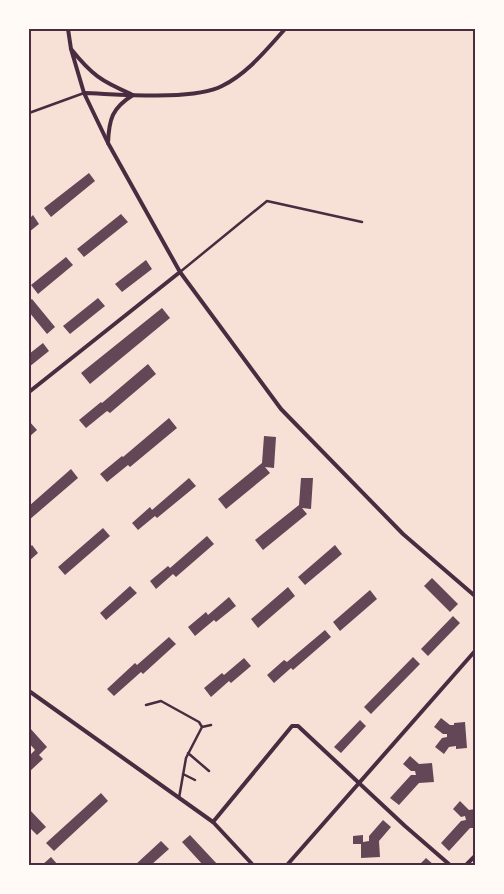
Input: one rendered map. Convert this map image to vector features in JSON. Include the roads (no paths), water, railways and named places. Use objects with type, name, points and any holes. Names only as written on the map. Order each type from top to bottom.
[{"type":"main road","points":[[68,29],[71,49],[84,93],[108,143],[180,272],[281,409],[403,534],[475,596]]},
{"type":"main road","points":[[84,93],[133,95],[196,94],[222,87],[249,68],[285,29]]},
{"type":"main road","points":[[71,49],[88,70],[104,82],[133,95]]},
{"type":"main road","points":[[108,143],[109,125],[120,103],[133,95]]},
{"type":"main road","points":[[29,392],[180,272]]},
{"type":"main road","points":[[287,865],[475,651]]},
{"type":"main road","points":[[29,691],[213,822],[253,865]]},
{"type":"main road","points":[[213,822],[292,726],[298,726],[450,865]]},
{"type":"main road","points":[[466,865],[475,856]]},
{"type":"street","points":[[29,113],[84,93]]},
{"type":"street","points":[[180,272],[267,201],[362,222]]},
{"type":"street","points":[[146,705],[161,701],[198,722],[202,727]]},
{"type":"street","points":[[179,798],[188,753],[202,727],[211,725]]},
{"type":"street","points":[[188,753],[209,771]]},
{"type":"street","points":[[183,774],[195,780]]}]
